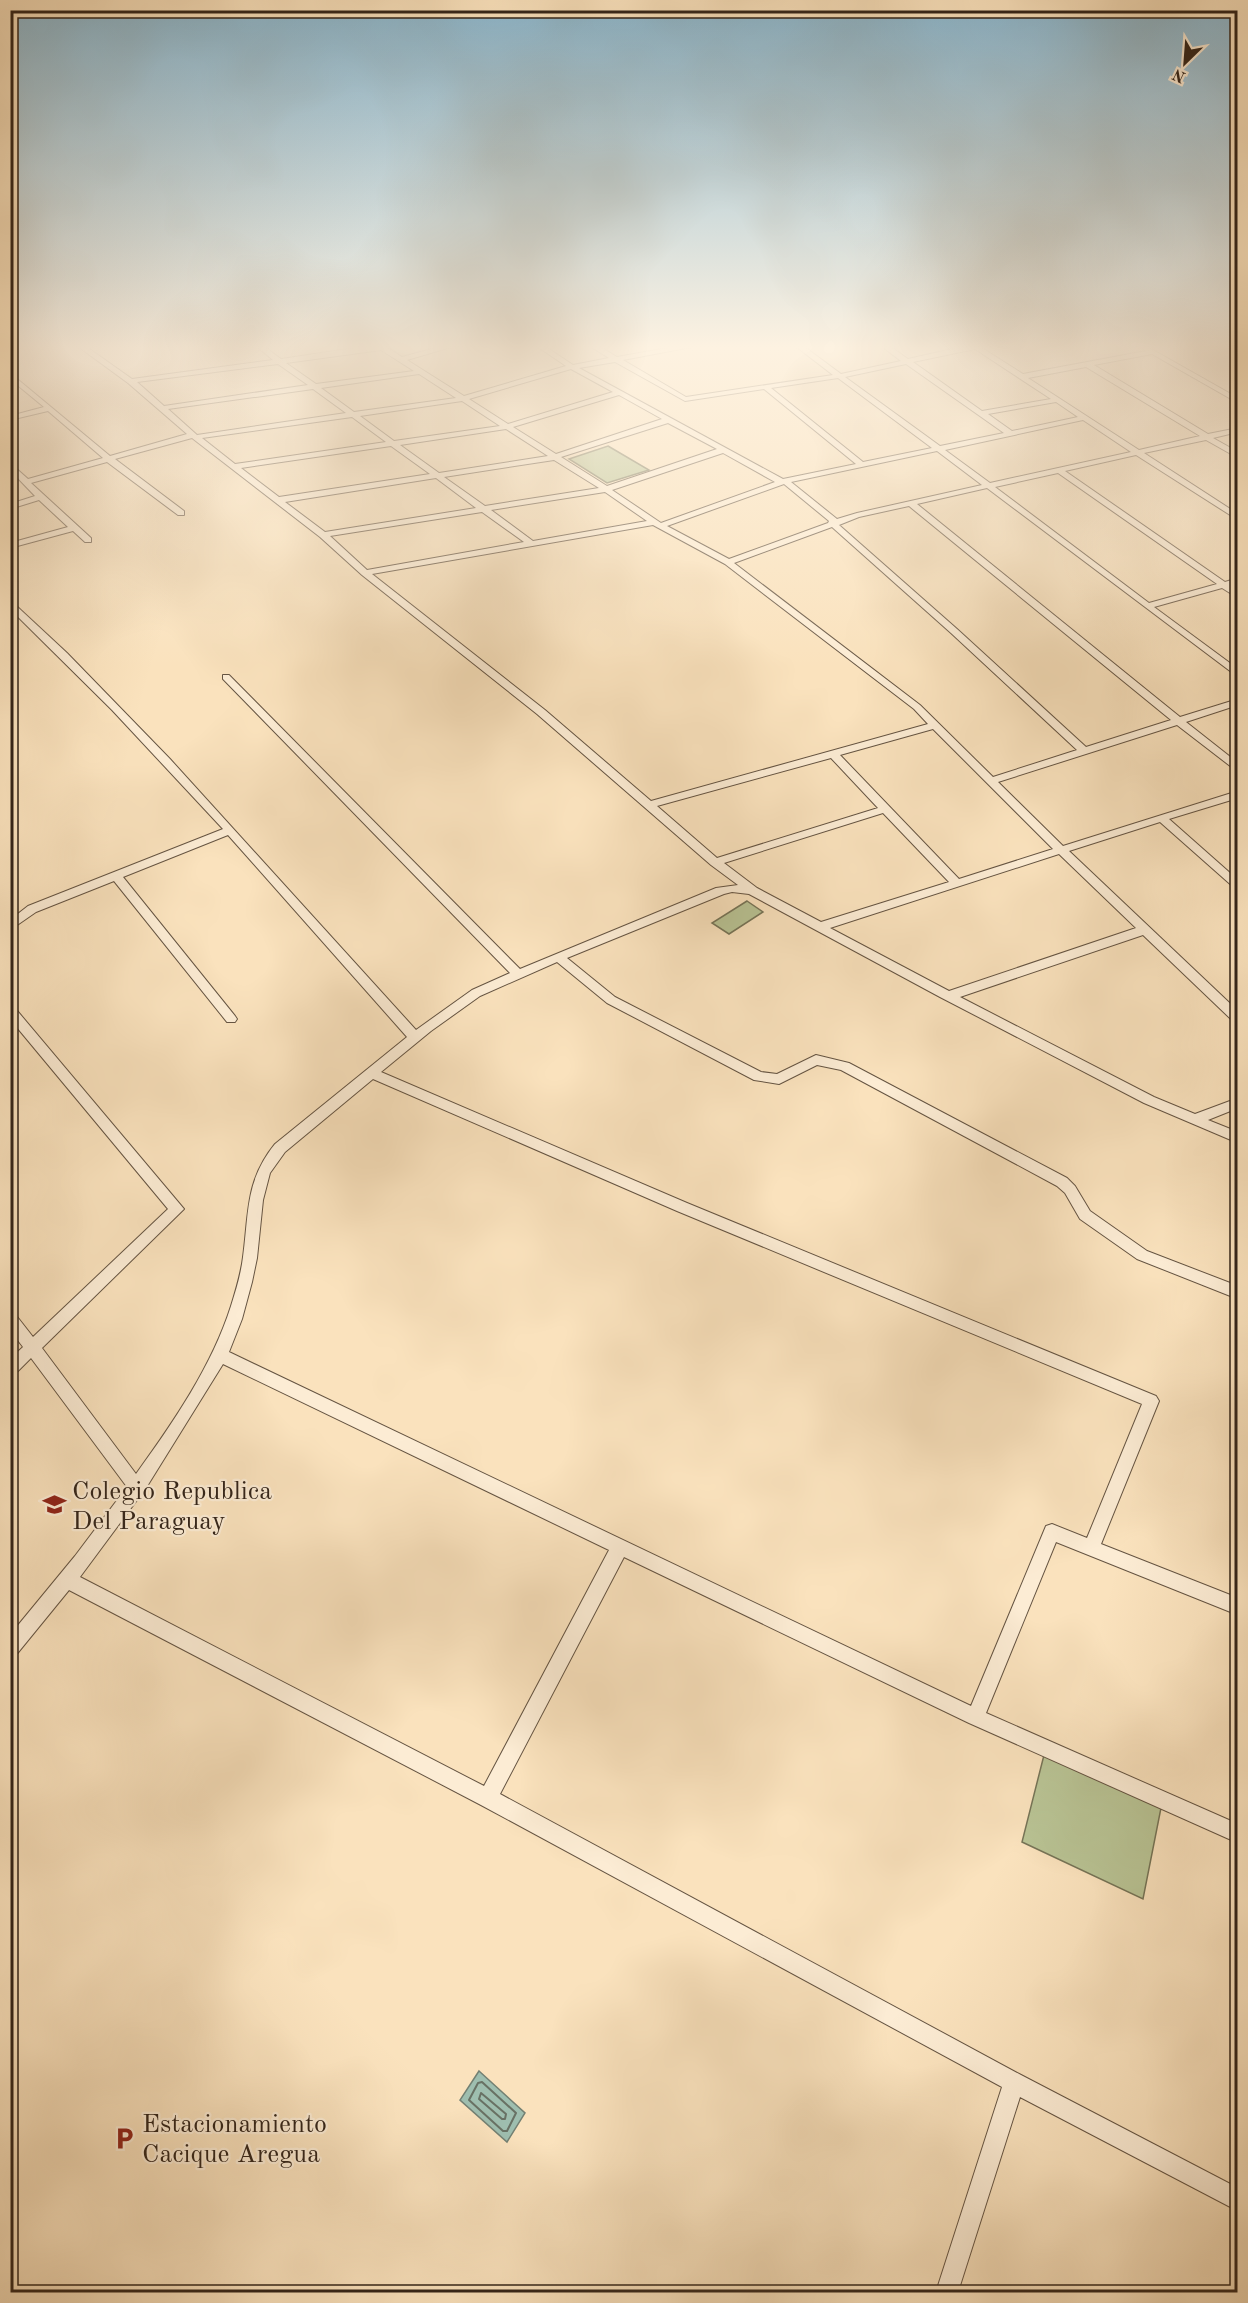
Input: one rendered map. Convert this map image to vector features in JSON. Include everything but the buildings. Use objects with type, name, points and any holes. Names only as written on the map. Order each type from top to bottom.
[{"type":"street","points":[[101,452],[181,513]]},
{"type":"street","points":[[26,482],[133,452]]},
{"type":"street","points":[[217,452],[323,535],[365,573],[541,712],[715,862],[753,891],[1149,1100],[1238,1138]]},
{"type":"street","points":[[236,466],[333,452]]},
{"type":"street","points":[[404,452],[532,544]]},
{"type":"street","points":[[548,452],[657,524],[728,562],[898,693],[936,725],[1060,850],[1238,1019]]},
{"type":"street","points":[[279,500],[555,457],[569,452]]},
{"type":"street","points":[[323,535],[606,489],[716,452]]},
{"type":"street","points":[[728,452],[783,482],[833,522],[1083,751]]},
{"type":"street","points":[[847,452],[861,464]]},
{"type":"street","points":[[365,573],[657,524],[783,482],[916,452]]},
{"type":"street","points":[[944,452],[1238,674]]},
{"type":"street","points":[[728,562],[833,522],[1135,453],[1238,518]]},
{"type":"street","points":[[10,465],[40,497],[88,540]]},
{"type":"street","points":[[1059,470],[1238,595]]},
{"type":"street","points":[[10,507],[40,497]]},
{"type":"street","points":[[910,503],[1238,769]]},
{"type":"street","points":[[10,546],[73,528]]},
{"type":"street","points":[[1147,606],[1238,581]]},
{"type":"street","points":[[10,603],[73,662],[415,1038]]},
{"type":"street","points":[[226,677],[518,974]]},
{"type":"street","points":[[990,781],[1238,702]]},
{"type":"street","points":[[650,805],[936,725]]},
{"type":"street","points":[[832,753],[956,883]]},
{"type":"street","points":[[819,927],[1238,794]]},
{"type":"street","points":[[715,862],[885,809]]},
{"type":"street","points":[[1161,818],[1238,887]]},
{"type":"street","points":[[10,926],[32,909],[229,831]]},
{"type":"street","points":[[116,876],[231,1018]]},
{"type":"street","points":[[10,1649],[68,1580],[138,1489],[220,1354],[242,1294],[258,1180],[262,1170],[280,1148],[415,1038],[476,993],[720,891],[732,888],[753,891]]},
{"type":"street","points":[[949,996],[1144,930]]},
{"type":"street","points":[[558,957],[611,1000],[759,1077],[779,1079],[816,1060],[844,1066],[1062,1182],[1073,1192],[1080,1211],[1084,1215],[1142,1255],[1238,1293]]},
{"type":"street","points":[[10,1010],[177,1209],[10,1369]]},
{"type":"street","points":[[373,1074],[693,1211],[1151,1401],[1091,1548]]},
{"type":"street","points":[[1193,1120],[1238,1103]]},
{"type":"street","points":[[10,1318],[138,1489]]},
{"type":"street","points":[[220,1354],[975,1717],[1238,1834]]},
{"type":"street","points":[[975,1717],[1052,1532],[1238,1607]]},
{"type":"street","points":[[488,1798],[620,1547]]},
{"type":"street","points":[[68,1580],[488,1798],[1014,2082],[1238,2200]]},
{"type":"street","points":[[947,2292],[1014,2082]]},
{"type":"green space","points":[[589,452],[619,452],[649,470],[607,483],[569,459]]},
{"type":"green space","points":[[747,901],[763,912],[729,934],[712,923]]},
{"type":"green space","points":[[1044,1755],[1161,1808],[1143,1899],[1022,1842]]},
{"type":"water","points":[[479,2071],[525,2113],[507,2142],[460,2100]]},
{"type":"place","name":"Colegio Republica Del Paraguay","points":[[54,1505]]},
{"type":"place","name":"Estacionamiento Cacique Aregua","points":[[124,2138]]}]
